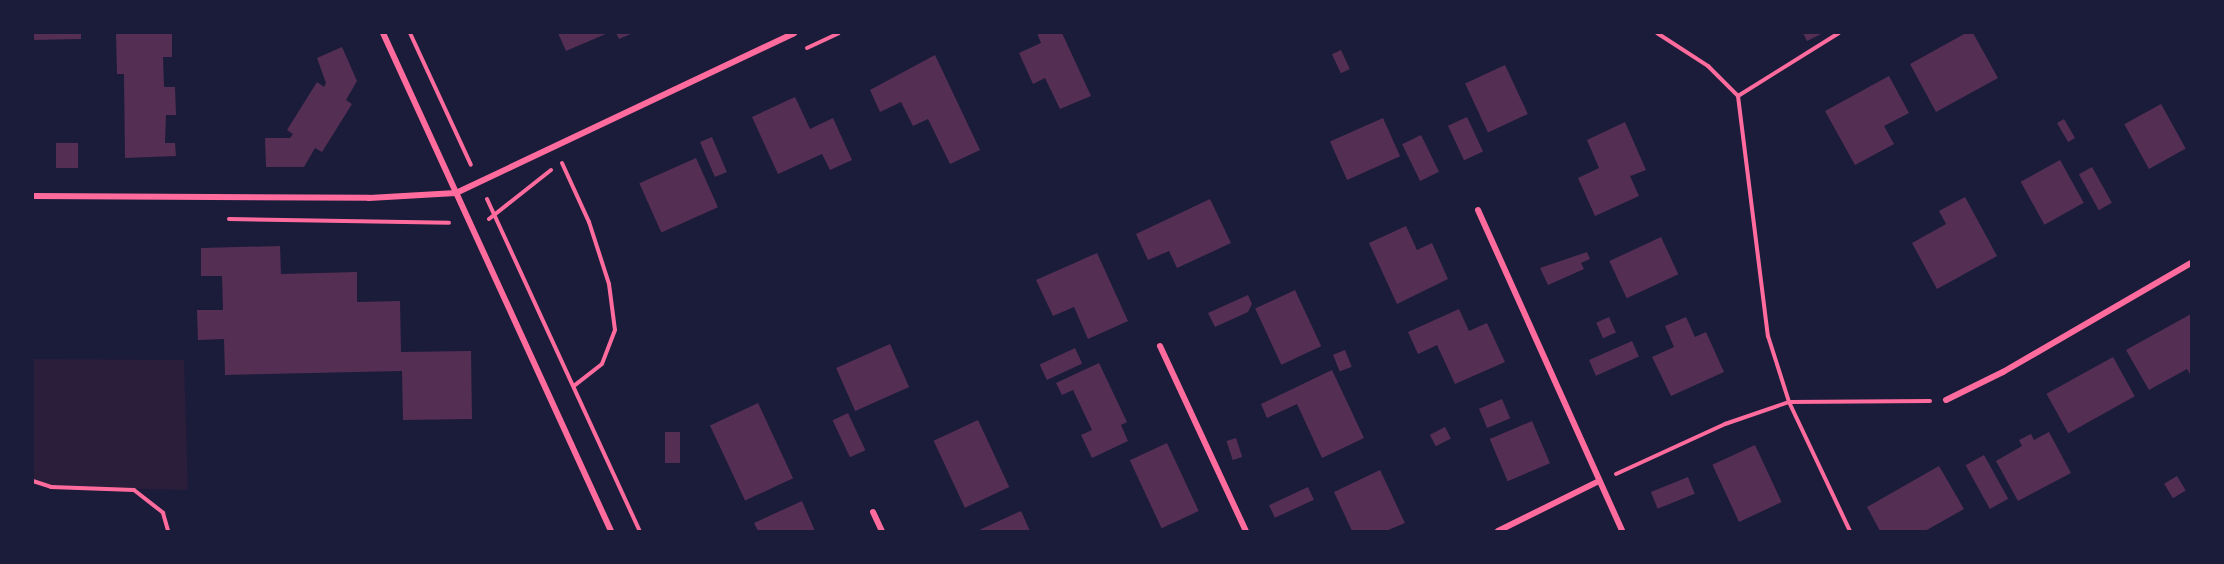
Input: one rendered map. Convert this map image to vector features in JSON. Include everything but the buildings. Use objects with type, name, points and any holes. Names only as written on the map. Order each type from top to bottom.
[{"type":"street","points":[[383,33],[611,531]]},
{"type":"street","points":[[33,196],[369,198],[456,192],[794,33]]},
{"type":"street","points":[[1478,210],[1622,531]]},
{"type":"street","points":[[1946,400],[2003,372],[2191,263]]},
{"type":"street","points":[[1160,345],[1246,531]]},
{"type":"street","points":[[1498,531],[1599,481]]},
{"type":"street","points":[[873,512],[882,531]]},
{"type":"path","points":[[410,33],[640,531]]},
{"type":"path","points":[[1657,33],[1708,66],[1738,96],[1768,336],[1789,402],[1850,531]]},
{"type":"path","points":[[1738,96],[1839,33]]},
{"type":"path","points":[[561,162],[589,222],[609,284],[615,330],[602,364],[574,386]]},
{"type":"path","points":[[1599,481],[1725,424],[1789,402],[1946,400]]},
{"type":"path","points":[[33,481],[51,487],[134,490],[163,513],[168,531]]},
{"type":"shaded area","points":[[33,359],[184,360],[188,490],[51,487],[33,481]]}]
